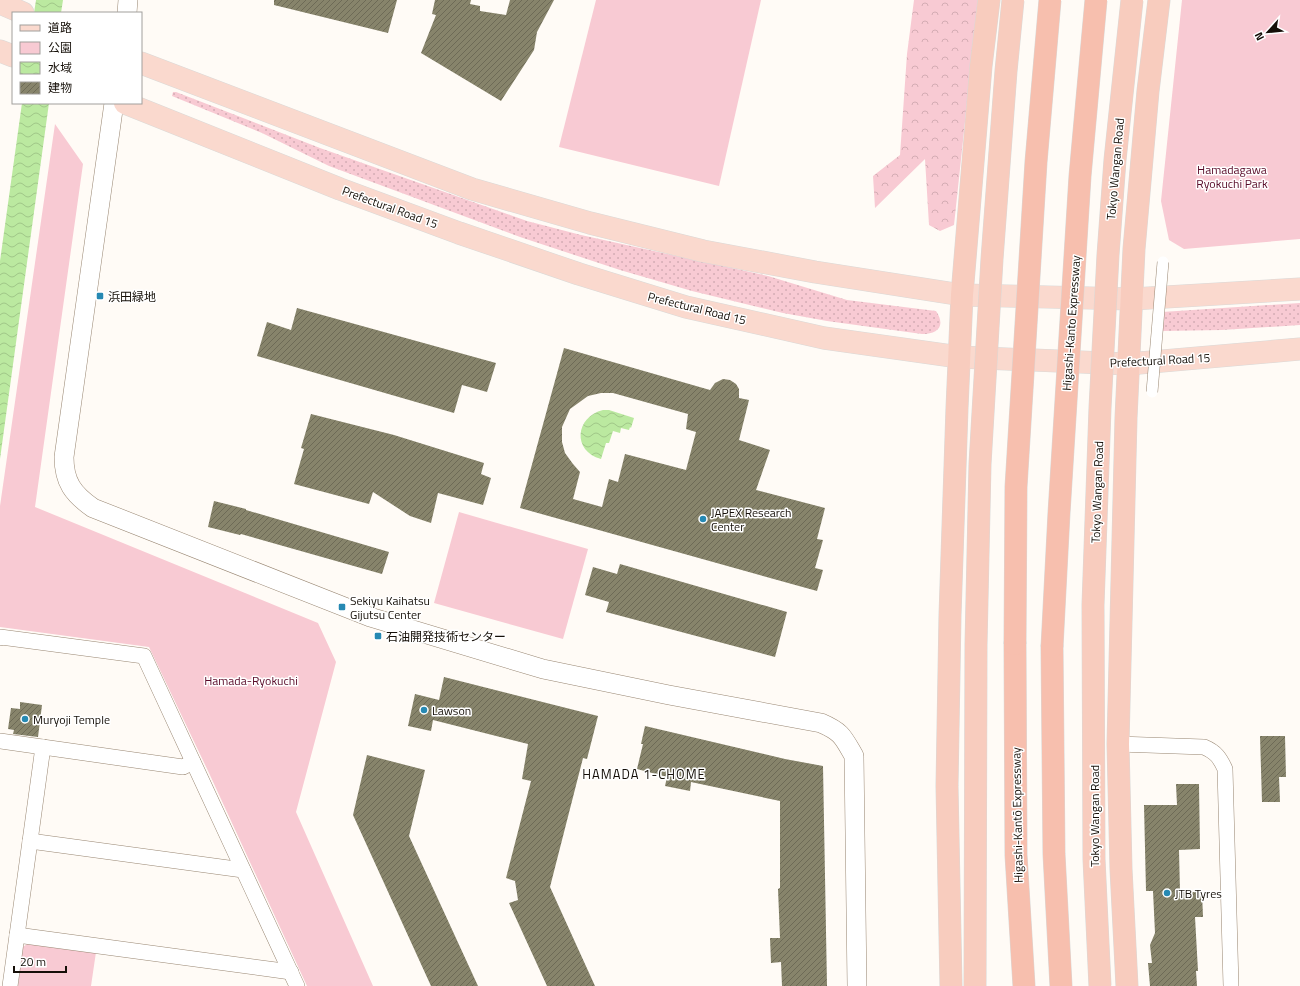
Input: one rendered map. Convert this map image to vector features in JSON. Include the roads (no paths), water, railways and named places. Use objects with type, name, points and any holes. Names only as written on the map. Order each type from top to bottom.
[{"type":"highway","points":[[951,986],[947,786],[950,607],[959,356],[962,295],[981,66],[989,0]]},
{"type":"highway","points":[[975,986],[976,645],[980,464],[992,259],[1006,71],[1013,0]]},
{"type":"highway","points":[[1024,986],[1016,856],[1016,487],[1036,162],[1050,0]]},
{"type":"highway","name":"Higashi-Kanto Expressway","points":[[1060,986],[1054,854],[1052,647],[1059,506],[1080,176],[1096,0]]},
{"type":"highway","name":"Tokyo Wangan Road","points":[[1100,986],[1094,859],[1093,605],[1100,408],[1108,255],[1115,160],[1132,0]]},
{"type":"highway","points":[[1127,986],[1121,869],[1118,744],[1128,364],[1134,249],[1148,91],[1159,0]]},
{"type":"main road","points":[[0,51],[12,56]]},
{"type":"main road","points":[[142,63],[472,189],[590,223],[703,251],[815,272],[962,295],[1132,299],[1300,289]]},
{"type":"main road","name":"Prefectural Road 15","points":[[128,104],[340,189],[452,231],[579,274],[678,305],[824,338],[959,356],[1128,364],[1300,349]]},
{"type":"street","points":[[126,12],[128,0]]},
{"type":"street","points":[[114,104],[64,457],[64,469],[70,486],[80,499],[93,508],[370,617],[543,669],[669,695],[821,723],[832,728],[843,736],[854,756],[857,986]]},
{"type":"street","points":[[1152,392],[1163,262]]},
{"type":"street","points":[[0,638],[144,656],[172,713],[193,762],[297,986]]},
{"type":"street","points":[[0,741],[183,767],[193,762]]},
{"type":"street","points":[[1118,744],[1204,747],[1212,751],[1220,759],[1225,769],[1231,986]]},
{"type":"street","points":[[10,986],[43,747]]},
{"type":"street","points":[[30,841],[243,870]]},
{"type":"street","points":[[17,935],[291,972]]},
{"type":"water","points":[[36,0],[63,0],[61,12],[34,12]]},
{"type":"water","points":[[22,104],[49,104],[0,459],[0,261]]},
{"type":"water","points":[[603,410],[609,410],[634,418],[629,430],[621,428],[620,433],[613,431],[609,443],[606,443],[601,459],[592,455],[585,449],[581,434],[582,426],[587,419]]},
{"type":"place","name":"浜田緑地","points":[[100,296]]},
{"type":"place","name":"JAPEX Research Center","points":[[703,519]]},
{"type":"place","name":"Sekiyu Kaihatsu Gijutsu Center","points":[[342,607]]},
{"type":"place","name":"石油開発技術センター","points":[[378,636]]},
{"type":"place","name":"Lawson","points":[[424,710]]},
{"type":"place","name":"Muryoji Temple","points":[[25,719]]},
{"type":"place","name":"JTB Tyres","points":[[1167,893]]},
{"type":"district","name":"HAMADA 1-CHOME","points":[[644,774]]},
{"type":"park label","name":"Hamadagawa Ryokuchi Park","points":[[1232,176]]},
{"type":"park label","name":"Hamada-Ryokuchi","points":[[251,680]]}]
